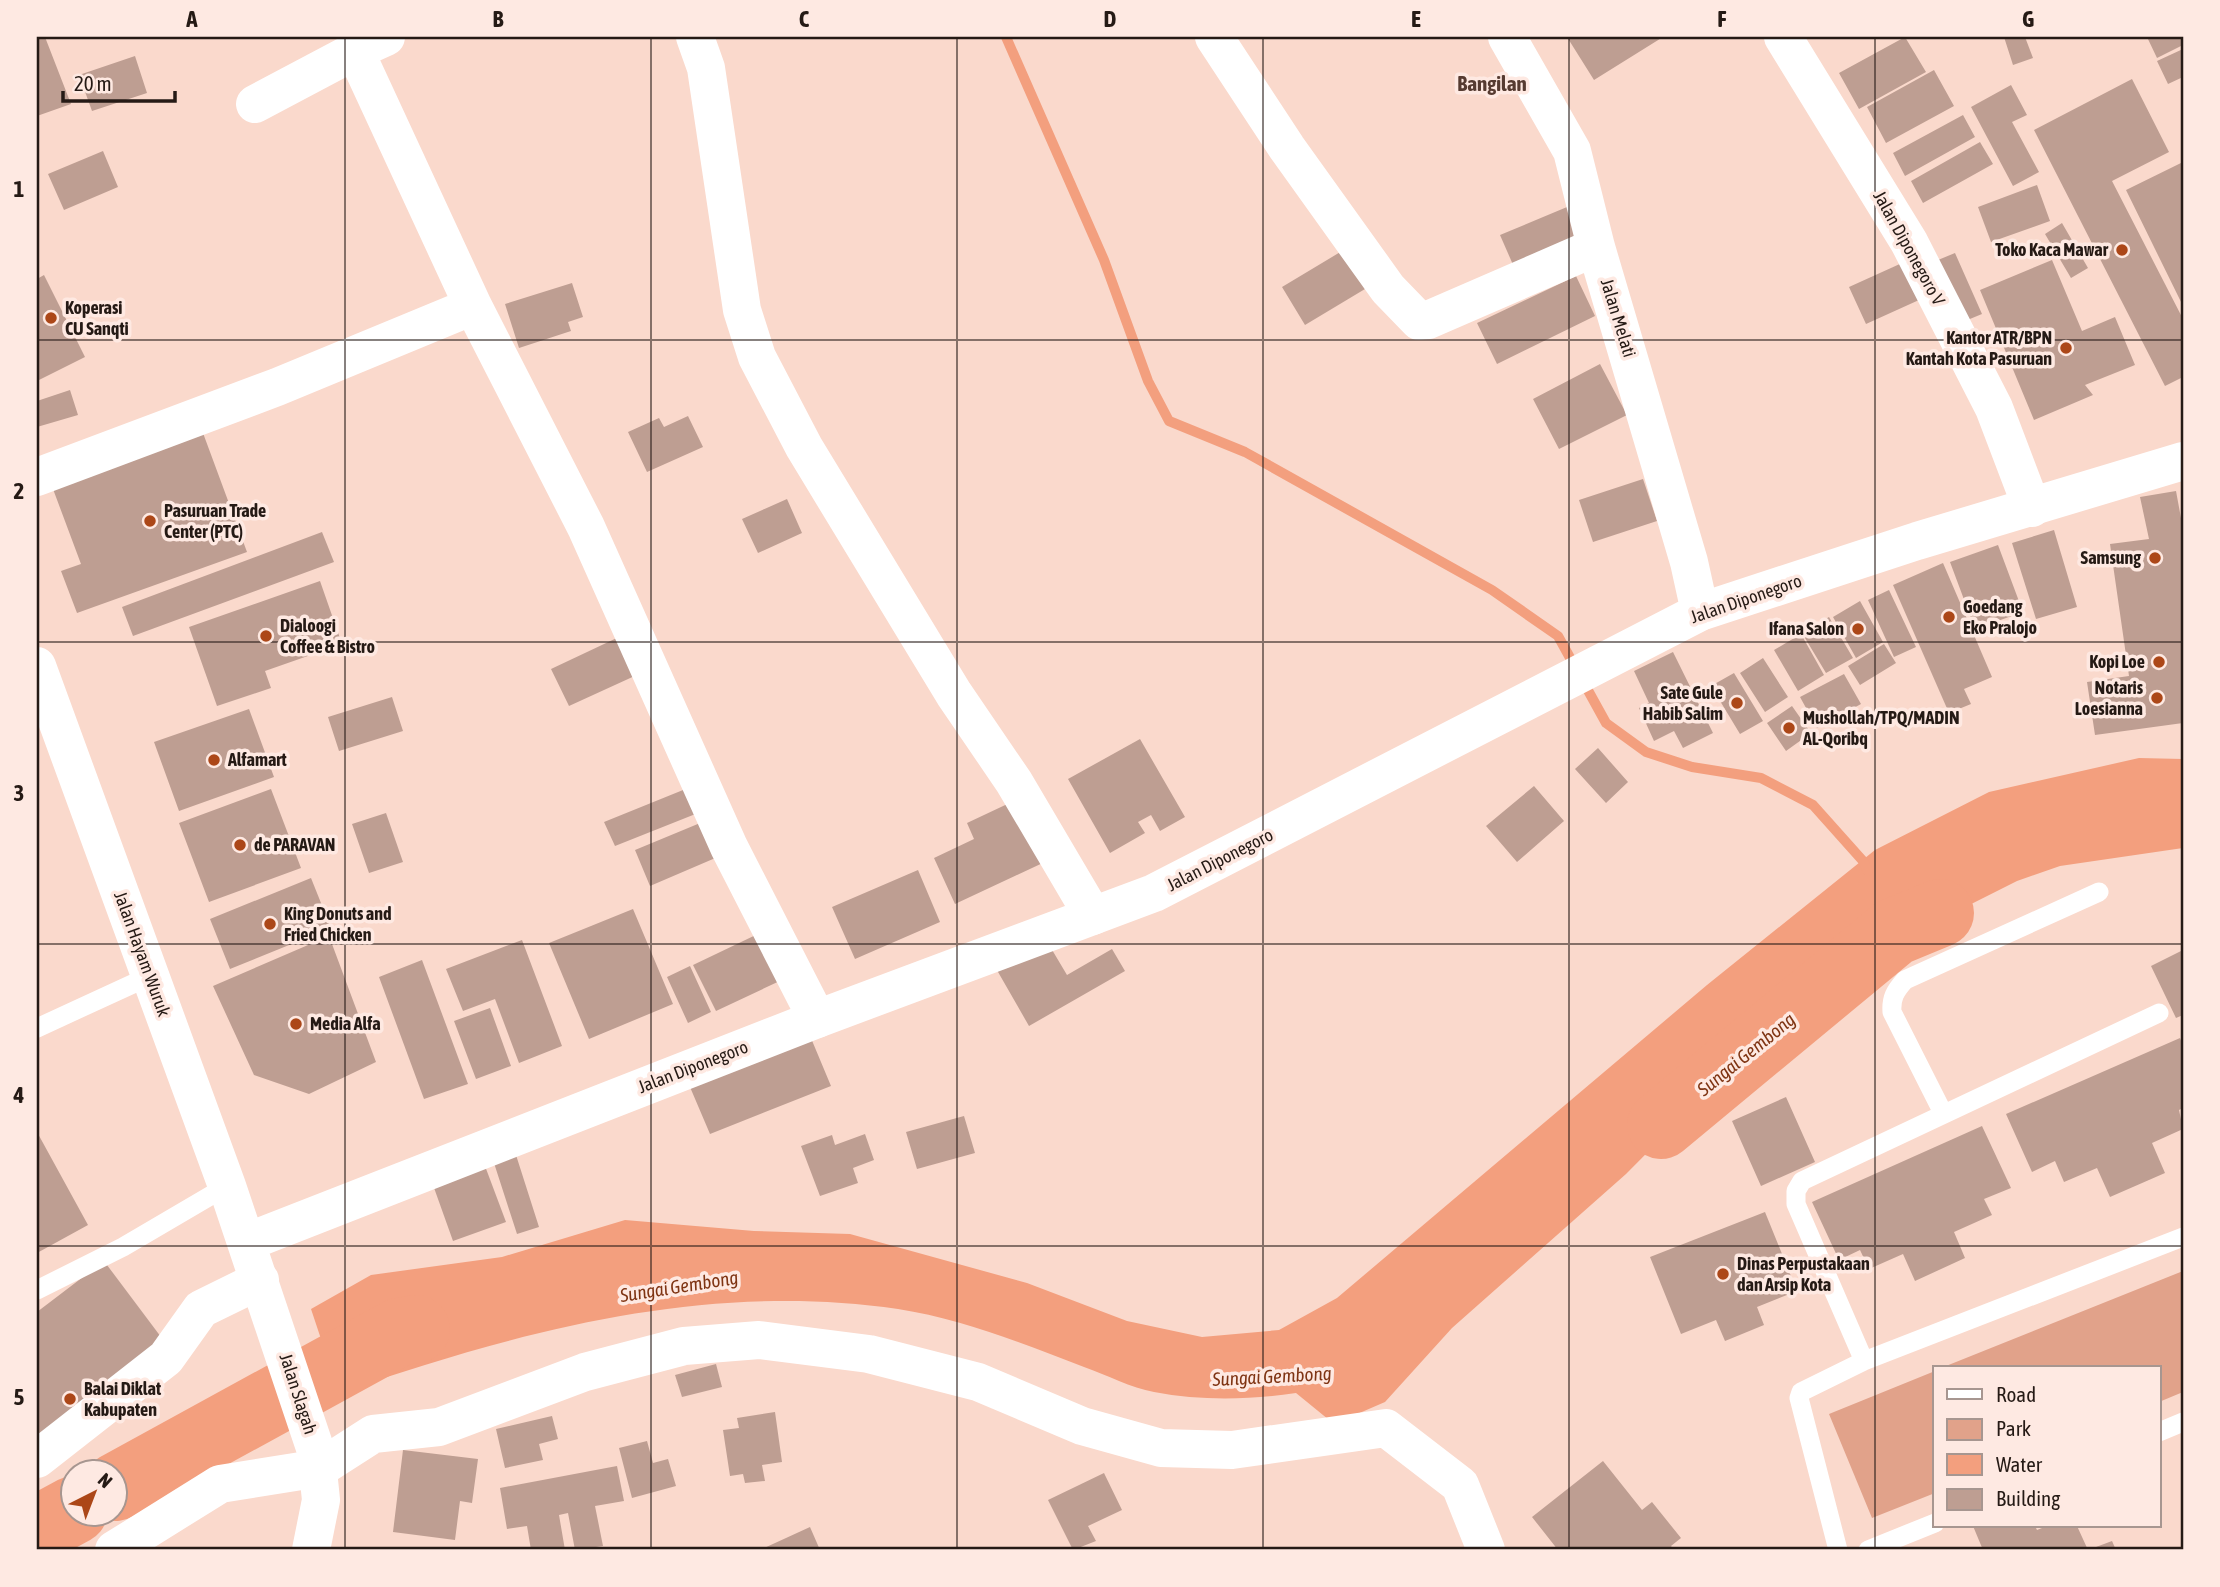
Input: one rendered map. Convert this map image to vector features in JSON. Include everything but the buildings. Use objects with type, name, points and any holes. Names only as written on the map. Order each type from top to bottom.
[{"type":"street","points":[[695,37],[706,68],[742,310],[757,357],[811,459],[954,694],[1014,782],[1093,916]]},
{"type":"street","points":[[1214,37],[1287,148],[1388,289],[1419,321],[1428,320],[1596,247]]},
{"type":"street","name":"Jalan Melati","points":[[1507,37],[1572,151],[1596,247],[1689,562],[1700,612]]},
{"type":"street","name":"Jalan Diponegoro V","points":[[1783,37],[1909,242],[1994,408],[2032,509]]},
{"type":"street","points":[[255,104],[370,44],[472,306],[586,527],[729,847],[817,1019]]},
{"type":"street","points":[[37,477],[277,387],[472,306]]},
{"type":"street","name":"Jalan Diponegoro","points":[[247,1242],[817,1019],[1154,893],[1700,612],[1917,541],[2032,509],[2183,461]]},
{"type":"street","name":"Jalan Hayam Wuruk","points":[[37,666],[247,1242]]},
{"type":"street","name":"Jalan Slagah","points":[[247,1242],[318,1459],[321,1500],[311,1550]]},
{"type":"street","points":[[37,1459],[171,1353],[201,1309],[263,1289]]},
{"type":"street","points":[[114,1550],[220,1484],[318,1459],[373,1434],[439,1427],[585,1372],[684,1346],[759,1340],[869,1354],[978,1382],[1082,1426],[1161,1448],[1232,1450],[1386,1429],[1460,1485],[1486,1550]]},
{"type":"lane","points":[[1943,1113],[1892,1012],[1891,1001],[1896,989],[1905,980],[2099,892]]},
{"type":"lane","points":[[37,1028],[150,976]]},
{"type":"lane","points":[[1864,1361],[1796,1204],[1796,1191],[1802,1181],[2158,1013]]},
{"type":"lane","points":[[37,1290],[123,1247],[227,1186]]},
{"type":"lane","points":[[1838,1550],[1799,1398],[1804,1389],[1864,1361],[2183,1237]]},
{"type":"lane","points":[[2160,1432],[2183,1422]]},
{"type":"lane","points":[[1868,1550],[1933,1524]]},
{"type":"green space","points":[[2183,1271],[2183,1392],[2160,1402],[2160,1366],[1946,1366]]},
{"type":"green space","points":[[1933,1372],[1933,1494],[1872,1518],[1829,1414]]},
{"type":"water","points":[[2139,758],[2183,759],[2183,848],[2060,866],[2017,881],[1858,961],[1752,1047],[1626,1174],[1452,1328],[1385,1402],[1334,1424],[1296,1393],[1225,1399],[1154,1392],[1016,1341],[946,1319],[898,1309],[826,1302],[755,1302],[684,1307],[614,1317],[476,1350],[339,1393],[311,1309],[371,1275],[502,1257],[625,1220],[754,1231],[850,1234],[1027,1283],[1127,1321],[1202,1337],[1279,1330],[1337,1298],[1707,985],[1875,850],[1989,792]]},
{"type":"waterway","points":[[1006,37],[1104,260],[1148,381],[1169,421],[1245,452],[1492,590],[1558,636],[1606,723],[1646,752],[1692,767],[1761,778],[1813,805],[1863,861],[1868,871]]},
{"type":"waterway","name":"Sungai Gembong","points":[[1661,1125],[1894,932],[1940,913]]},
{"type":"waterway","name":"Sungai Gembong","points":[[130,1479],[399,1332],[416,1329]]},
{"type":"waterway","name":"Sungai Gembong","points":[[37,1530],[60,1518]]},
{"type":"place","name":"Toko Kaca Mawar","points":[[2122,250]]},
{"type":"place","name":"Koperasi CU Sanqti","points":[[51,318]]},
{"type":"place","name":"Kantor ATR/BPN Kantah Kota Pasuruan","points":[[2066,348]]},
{"type":"place","name":"Pasuruan Trade Center (PTC)","points":[[150,521]]},
{"type":"place","name":"Samsung","points":[[2155,558]]},
{"type":"place","name":"Goedang Eko Pralojo","points":[[1949,617]]},
{"type":"place","name":"Ifana Salon","points":[[1858,629]]},
{"type":"place","name":"Dialoogi Coffee & Bistro","points":[[266,636]]},
{"type":"place","name":"Kopi Loe","points":[[2159,662]]},
{"type":"place","name":"Notaris Loesianna","points":[[2157,698]]},
{"type":"place","name":"Sate Gule Habib Salim","points":[[1737,703]]},
{"type":"place","name":"Mushollah/TPQ/MADIN AL-Qoribq","points":[[1789,728]]},
{"type":"place","name":"Alfamart","points":[[214,760]]},
{"type":"place","name":"de PARAVAN","points":[[240,845]]},
{"type":"place","name":"King Donuts and Fried Chicken","points":[[270,924]]},
{"type":"place","name":"Media Alfa","points":[[296,1024]]},
{"type":"place","name":"Dinas Perpustakaan dan Arsip Kota","points":[[1723,1274]]},
{"type":"place","name":"Balai Diklat Kabupaten","points":[[70,1399]]},
{"type":"district","name":"Bangilan","points":[[1492,84]]}]
